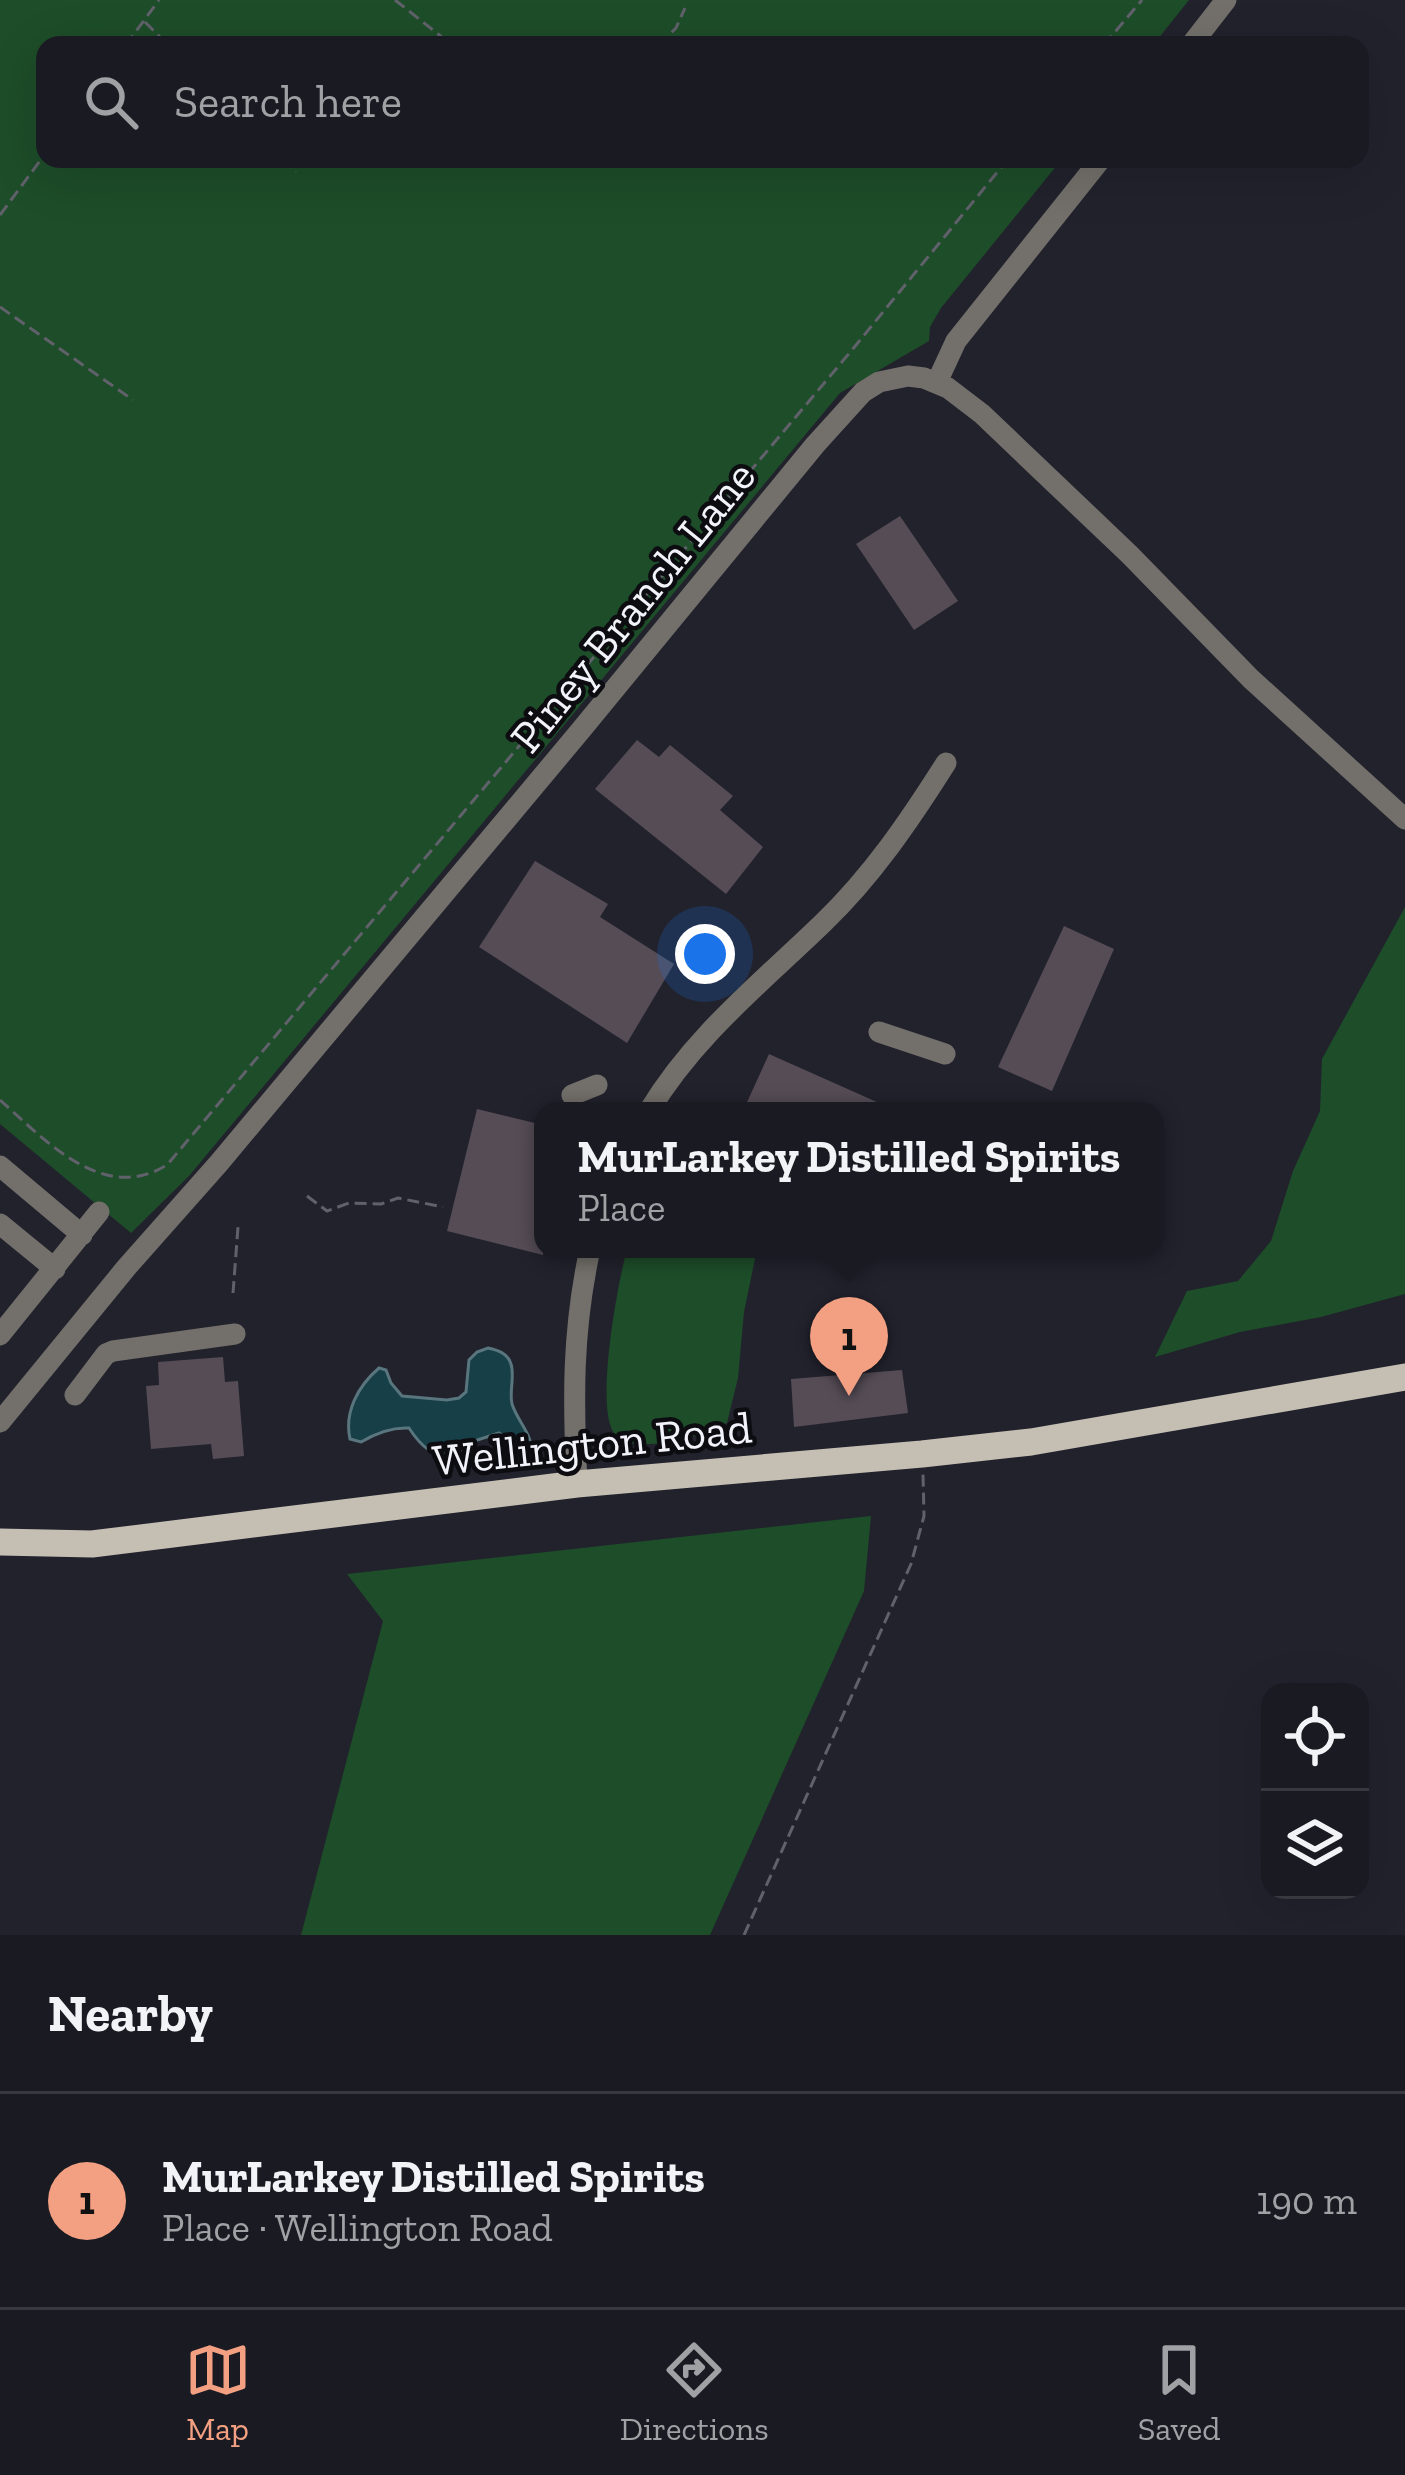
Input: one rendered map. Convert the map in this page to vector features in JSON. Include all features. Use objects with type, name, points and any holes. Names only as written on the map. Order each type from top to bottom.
[{"type":"main road","name":"Wellington Road","points":[[0,1542],[92,1544],[577,1484],[922,1454],[1078,1434],[1405,1377]]},
{"type":"street","points":[[1198,36],[1226,0]]},
{"type":"street","points":[[1094,168],[956,341],[937,382],[1011,441],[1251,679],[1405,819]]},
{"type":"street","name":"Piney Branch Lane","points":[[0,1421],[815,445],[863,392],[879,382],[908,376],[937,382]]},
{"type":"street","points":[[655,1102],[712,1028],[855,889],[894,842],[946,763]]},
{"type":"street","points":[[879,1032],[944,1054]]},
{"type":"street","points":[[572,1095],[597,1085]]},
{"type":"street","points":[[0,1166],[82,1234]]},
{"type":"street","points":[[0,1335],[99,1212]]},
{"type":"street","points":[[0,1224],[55,1269]]},
{"type":"street","points":[[577,1484],[574,1353],[588,1258]]},
{"type":"street","points":[[75,1395],[113,1351],[235,1334]]},
{"type":"path","points":[[132,36],[159,0]]},
{"type":"path","points":[[395,0],[441,36]]},
{"type":"path","points":[[1112,36],[1142,0]]},
{"type":"path","points":[[668,36],[685,8]]},
{"type":"path","points":[[144,20],[159,36]]},
{"type":"path","points":[[0,214],[36,166]]},
{"type":"path","points":[[292,168],[296,172]]},
{"type":"path","points":[[0,1100],[68,1156],[108,1177],[138,1178],[167,1165],[1001,168]]},
{"type":"path","points":[[0,307],[133,400]]},
{"type":"path","points":[[308,1196],[327,1211],[358,1201],[381,1204],[398,1198],[443,1208]]},
{"type":"path","points":[[233,1292],[238,1227]]},
{"type":"path","points":[[744,1935],[911,1564],[924,1516],[922,1454]]},
{"type":"green space","points":[[0,0],[1189,0],[1160,36],[36,36],[36,168],[1055,168],[941,308],[930,327],[929,341],[840,393],[189,1176],[131,1233],[0,1124]]},
{"type":"green space","points":[[1405,907],[1405,1294],[1155,1357],[1187,1291],[1238,1281],[1271,1241],[1293,1171],[1320,1111],[1322,1059]]},
{"type":"green space","points":[[625,1258],[755,1258],[727,1423],[660,1443],[619,1441],[607,1408],[614,1311]]},
{"type":"green space","points":[[871,1516],[864,1591],[710,1935],[301,1935],[383,1621],[347,1574]]},
{"type":"water","points":[[488,1348],[510,1360],[512,1404],[532,1450],[523,1450],[499,1433],[474,1441],[456,1456],[428,1450],[409,1428],[384,1431],[361,1442],[350,1439],[354,1400],[379,1368],[386,1370],[402,1396],[459,1398],[466,1392],[469,1360]]},
{"type":"building","points":[[900,516],[958,601],[914,630],[856,544]]},
{"type":"building","points":[[637,740],[659,757],[670,745],[733,796],[720,810],[763,847],[726,894],[595,789]]},
{"type":"building","points":[[535,861],[608,904],[600,917],[674,964],[627,1043],[479,947]]},
{"type":"building","points":[[1064,926],[1114,949],[1052,1091],[998,1067]]},
{"type":"building","points":[[769,1054],[877,1102],[747,1102]]},
{"type":"building","points":[[477,1109],[534,1123],[534,1253],[447,1231]]},
{"type":"building","points":[[223,1357],[225,1382],[238,1381],[244,1456],[213,1459],[211,1444],[151,1449],[146,1386],[159,1385],[158,1362]]},
{"type":"building","points":[[902,1370],[908,1413],[794,1427],[791,1379]]},
{"type":"place","name":"MurLarkey Distilled Spirits","points":[[849,1396]]}]
